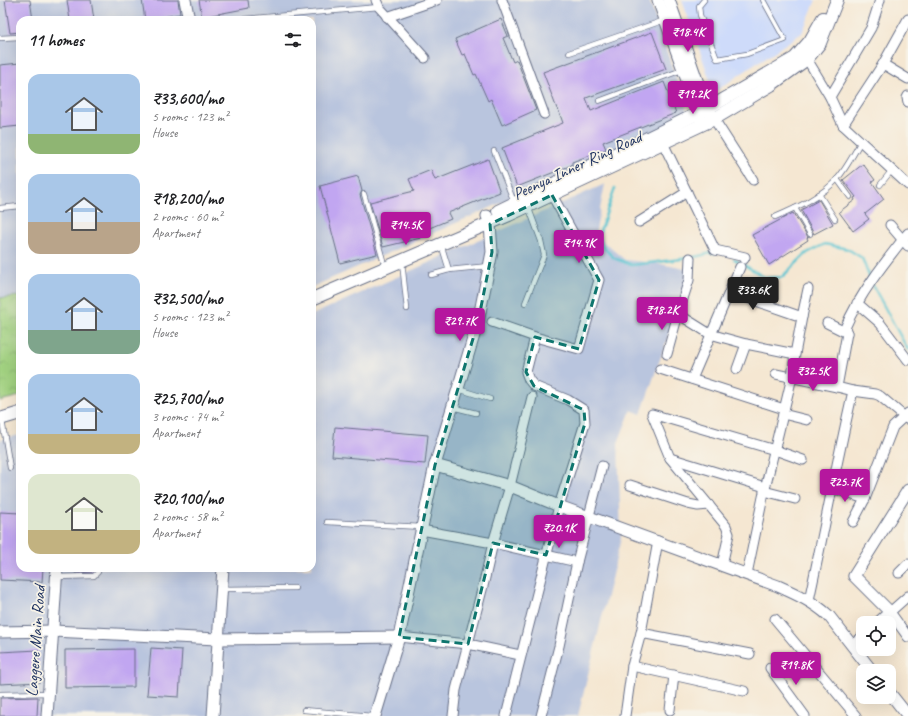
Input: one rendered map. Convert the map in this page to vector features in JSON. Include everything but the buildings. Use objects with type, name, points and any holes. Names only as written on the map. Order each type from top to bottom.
[{"type":"main road","name":"Peenya Inner Ring Road","points":[[316,289],[383,260],[528,206],[663,143],[795,58],[810,41],[824,16],[829,0]]},
{"type":"main road","name":"Peenya Inner Ring Road","points":[[316,297],[441,244],[488,220],[515,204],[771,85],[807,60],[820,43],[837,0]]},
{"type":"main road","points":[[1,416],[16,408]]},
{"type":"main road","points":[[1,416],[16,414]]},
{"type":"street","points":[[185,0],[188,16]]},
{"type":"street","points":[[387,17],[437,0]]},
{"type":"street","points":[[502,0],[544,114]]},
{"type":"street","points":[[658,0],[682,70],[706,116],[753,180]]},
{"type":"street","points":[[669,0],[706,116]]},
{"type":"street","points":[[830,97],[871,28],[880,0]]},
{"type":"street","points":[[377,4],[425,58]]},
{"type":"street","points":[[843,124],[883,64],[908,19]]},
{"type":"street","points":[[807,60],[830,97],[843,124],[908,185]]},
{"type":"street","points":[[883,64],[908,79]]},
{"type":"street","points":[[908,96],[908,102]]},
{"type":"street","points":[[663,143],[715,250],[745,257],[710,334],[692,380]]},
{"type":"street","points":[[638,222],[687,192]]},
{"type":"street","points":[[492,322],[578,350],[599,280],[552,195]]},
{"type":"street","points":[[374,716],[399,637],[435,465],[478,322],[492,252],[488,220]]},
{"type":"street","points":[[837,387],[847,333],[845,328],[851,313],[878,271],[906,239],[890,225]]},
{"type":"street","points":[[666,354],[689,280],[690,258]]},
{"type":"street","points":[[747,574],[765,489],[792,377],[808,289]]},
{"type":"street","points":[[730,292],[802,317]]},
{"type":"street","points":[[857,303],[880,323],[908,360]]},
{"type":"street","points":[[678,314],[710,334],[746,344],[795,354]]},
{"type":"street","points":[[827,323],[847,333]]},
{"type":"street","points":[[506,716],[520,655],[559,506],[584,423],[584,410],[568,400],[534,386],[529,380],[526,372],[535,337]]},
{"type":"street","points":[[737,369],[746,344]]},
{"type":"street","points":[[660,369],[806,420]]},
{"type":"street","points":[[776,374],[880,396],[906,416],[893,427],[865,499],[853,522]]},
{"type":"street","points":[[809,600],[840,444],[853,391]]},
{"type":"street","points":[[453,716],[456,690],[493,543],[510,486],[532,396]]},
{"type":"street","points":[[722,564],[729,534],[726,526],[670,458],[652,414],[804,460]]},
{"type":"street","points":[[670,458],[795,499]]},
{"type":"street","points":[[435,465],[510,486],[559,506],[768,581],[809,600],[829,616],[867,664]]},
{"type":"street","points":[[541,716],[559,646],[577,562],[602,466]]},
{"type":"street","points":[[630,485],[688,504],[698,506],[709,504]]},
{"type":"street","points":[[832,488],[865,499]]},
{"type":"street","points":[[906,496],[854,576],[890,612],[908,637]]},
{"type":"street","points":[[422,528],[577,562]]},
{"type":"street","points":[[624,716],[632,666],[641,633],[658,541]]},
{"type":"street","points":[[899,573],[908,564]]},
{"type":"street","name":"Laggere Main Road","points":[[47,716],[57,572]]},
{"type":"street","points":[[213,716],[223,572]]},
{"type":"street","points":[[886,616],[908,596]]},
{"type":"street","points":[[775,618],[856,716]]},
{"type":"street","points":[[0,632],[53,630],[217,639],[399,637],[468,644],[520,655]]},
{"type":"street","points":[[641,633],[750,654]]},
{"type":"street","points":[[853,646],[856,643]]},
{"type":"street","points":[[632,666],[744,691]]},
{"type":"street","points":[[770,668],[805,716]]},
{"type":"street","points":[[670,710],[674,675]]},
{"type":"street","points":[[896,701],[908,716]]},
{"type":"lane","points":[[371,0],[377,4]]},
{"type":"lane","points":[[704,0],[699,6],[700,15],[718,59],[747,54],[784,40],[763,0]]},
{"type":"lane","points":[[269,16],[377,4]]},
{"type":"lane","points":[[570,53],[664,20]]},
{"type":"lane","points":[[0,38],[16,36]]},
{"type":"lane","points":[[599,101],[682,70]]},
{"type":"lane","points":[[775,217],[805,203],[837,179],[851,160],[861,141]]},
{"type":"lane","points":[[494,152],[515,204]]},
{"type":"lane","points":[[880,185],[892,170]]},
{"type":"lane","points":[[837,179],[850,197]]},
{"type":"lane","points":[[364,194],[383,260]]},
{"type":"lane","points":[[819,194],[835,219]]},
{"type":"lane","points":[[0,208],[16,206]]},
{"type":"lane","points":[[525,303],[544,255],[541,241],[528,206]]},
{"type":"lane","points":[[795,208],[810,234]]},
{"type":"lane","points":[[441,244],[449,270]]},
{"type":"lane","points":[[402,261],[407,309]]},
{"type":"lane","points":[[430,275],[449,270],[489,266]]},
{"type":"lane","points":[[458,389],[490,399]]},
{"type":"lane","points":[[452,407],[476,413]]},
{"type":"lane","points":[[1,416],[10,468]]},
{"type":"lane","points":[[327,522],[422,528]]},
{"type":"lane","points":[[57,572],[94,576],[98,572]]},
{"type":"lane","points":[[221,589],[295,588]]},
{"type":"lane","points":[[0,694],[49,693]]},
{"type":"lane","points":[[304,710],[374,716]]},
{"type":"highlighted area","points":[[552,195],[599,280],[579,349],[535,337],[526,372],[534,386],[584,410],[585,423],[546,555],[493,543],[468,644],[399,637],[435,465],[478,322],[492,252],[490,224]]},
{"type":"shaded area","points":[[0,0],[649,0],[690,119],[316,285],[316,16],[16,16],[16,296],[0,298]]},
{"type":"shaded area","points":[[682,0],[816,0],[802,33],[714,92]]},
{"type":"shaded area","points":[[605,184],[595,235],[625,260],[655,263],[691,270],[641,414],[631,410],[618,443],[621,538],[578,716],[0,716],[0,440],[16,436],[16,572],[316,572],[316,313]]},
{"type":"green space","points":[[16,296],[16,397],[0,401],[0,298]]},
{"type":"waterway","points":[[615,188],[599,234],[603,247],[614,258],[632,265],[690,258],[712,253],[714,254]]},
{"type":"waterway","points":[[734,259],[766,278],[782,277],[807,253],[825,244],[848,249],[862,258],[870,279]]},
{"type":"waterway","points":[[872,284],[908,350]]}]
